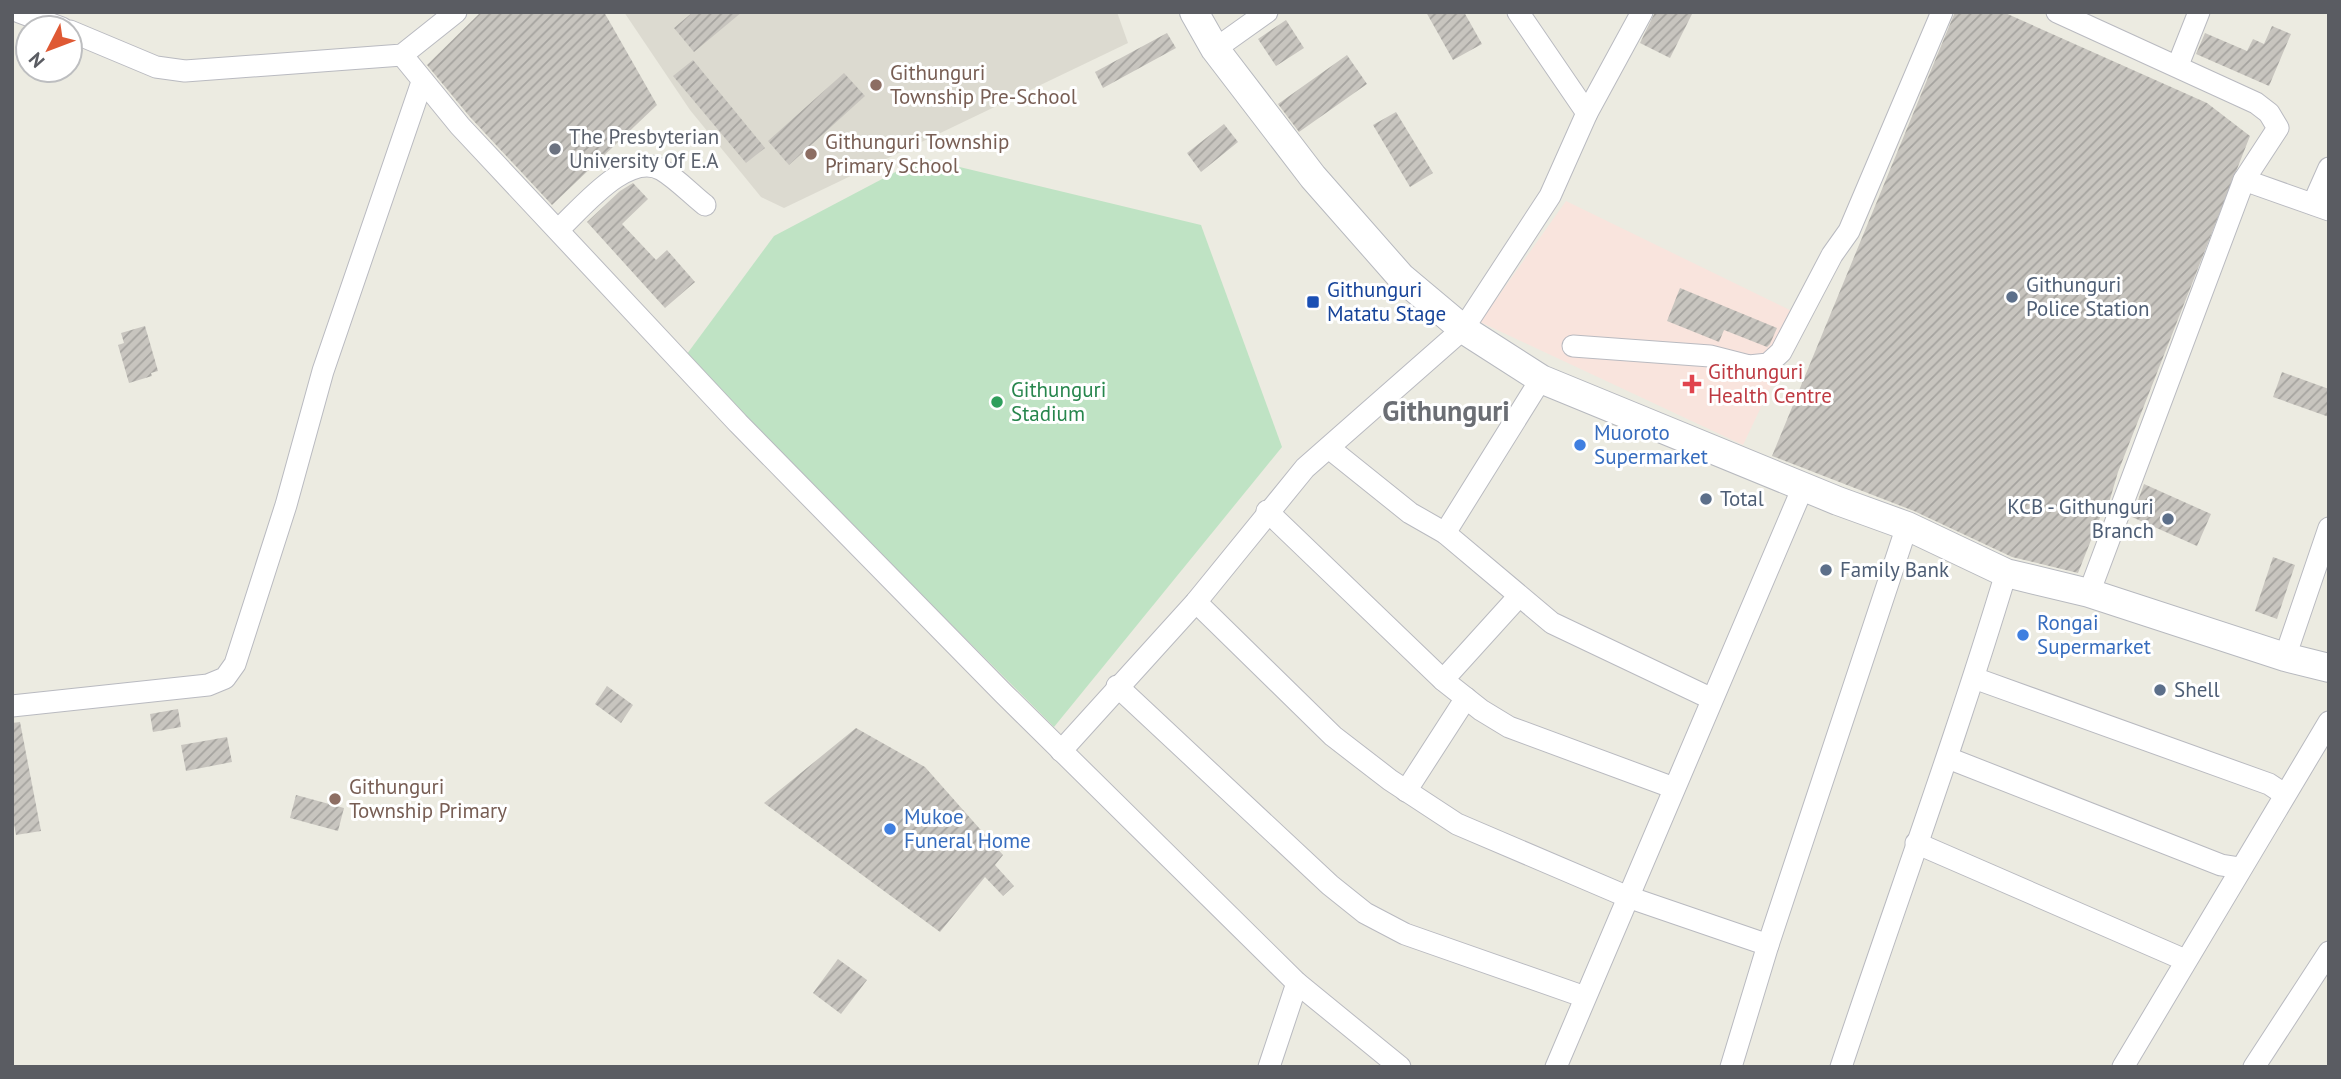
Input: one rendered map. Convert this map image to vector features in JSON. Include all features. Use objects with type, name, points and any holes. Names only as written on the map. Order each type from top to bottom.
[{"type":"main road","points":[[1194,12],[1215,49],[1313,177],[1392,267],[1463,329],[1541,379],[1907,526],[2006,573],[2089,593],[2285,657],[2329,667]]},
{"type":"street","points":[[84,37],[156,66],[186,71],[402,55],[456,12]]},
{"type":"street","points":[[1215,49],[1267,12]]},
{"type":"street","points":[[1518,12],[1587,113]]},
{"type":"street","points":[[1061,751],[1196,602],[1267,511],[1305,468],[1463,329],[1550,197],[1587,113],[1642,12]]},
{"type":"street","points":[[1573,346],[1710,356],[1749,366],[1768,365],[1781,352],[1832,255],[1849,231],[1942,12]]},
{"type":"street","points":[[2057,12],[2178,65],[2256,103],[2269,113],[2278,128],[2244,180],[2089,593]]},
{"type":"street","points":[[2178,65],[2199,12]]},
{"type":"street","points":[[402,55],[422,82],[738,423],[1061,751],[1297,983],[1400,1067]]},
{"type":"street","points":[[12,706],[208,685],[225,678],[235,664],[286,505],[323,371],[422,82]]},
{"type":"street","points":[[558,230],[622,172],[640,165],[660,169],[705,205]]},
{"type":"street","points":[[2244,180],[2321,207],[2329,168]]},
{"type":"street","points":[[1445,533],[1541,379]]},
{"type":"street","points":[[1329,447],[1410,513],[1445,533],[1552,623],[1712,699]]},
{"type":"street","points":[[1556,1067],[1803,486]]},
{"type":"street","points":[[1267,511],[1443,680],[1466,698],[1509,727],[1674,788]]},
{"type":"street","points":[[1731,1067],[1768,945],[1907,526]]},
{"type":"street","points":[[2285,657],[2329,528]]},
{"type":"street","points":[[1841,1067],[1916,843],[1948,758],[2006,573]]},
{"type":"street","points":[[1443,680],[1519,596]]},
{"type":"street","points":[[1196,602],[1333,736],[1457,824],[1628,897],[1768,945]]},
{"type":"street","points":[[1974,678],[2269,784],[2284,794]]},
{"type":"street","points":[[1117,687],[1330,885],[1365,913],[1405,934],[1585,997]]},
{"type":"street","points":[[1406,790],[1466,698]]},
{"type":"street","points":[[2123,1067],[2329,722]]},
{"type":"street","points":[[1948,758],[2221,865],[2240,868]]},
{"type":"street","points":[[1916,843],[2185,960]]},
{"type":"street","points":[[2254,1067],[2329,952]]},
{"type":"street","points":[[1269,1067],[1297,983]]},
{"type":"shaded area","name":"Githunguri Township Primary School","points":[[624,12],[1117,12],[1128,43],[784,208],[761,197],[690,110]]},
{"type":"shaded area","name":"Githunguri Health Centre","points":[[1566,201],[1804,317],[1743,445],[1480,322]]},
{"type":"green space","name":"Githunguri Stadium","points":[[922,158],[1201,225],[1282,447],[1054,727],[684,358],[774,236]]},
{"type":"building","name":"The Presbyterian University Of E.A","points":[[481,12],[604,12],[657,105],[552,205],[470,117],[427,65]]},
{"type":"building","points":[[693,12],[742,12],[694,52],[674,28]]},
{"type":"building","points":[[1426,12],[1464,12],[1482,44],[1453,60]]},
{"type":"building","points":[[1655,12],[1693,12],[1670,58],[1640,43]]},
{"type":"building","name":"Githunguri Police Station","points":[[1955,12],[2003,12],[2207,103],[2250,136],[2118,472],[2108,506],[2105,505],[2078,573],[2012,557],[1914,511],[1772,456]]},
{"type":"building","points":[[1286,20],[1304,48],[1276,66],[1258,39]]},
{"type":"building","points":[[2272,26],[2291,34],[2269,86],[2196,54],[2205,33],[2247,51],[2253,39],[2264,44]]},
{"type":"building","points":[[1167,33],[1176,48],[1103,88],[1095,72]]},
{"type":"building","points":[[1347,55],[1367,84],[1299,132],[1278,104]]},
{"type":"building","points":[[693,60],[765,148],[746,163],[673,76]]},
{"type":"building","points":[[844,73],[865,96],[789,165],[768,141]]},
{"type":"building","points":[[1396,112],[1433,173],[1410,187],[1373,125]]},
{"type":"building","points":[[1224,124],[1238,142],[1201,172],[1187,153]]},
{"type":"building","points":[[633,183],[648,199],[622,224],[656,260],[667,250],[695,282],[665,308],[587,222],[620,191]]},
{"type":"building","points":[[1680,288],[1777,328],[1770,344],[1767,347],[1724,330],[1719,342],[1667,321]]},
{"type":"building","points":[[145,326],[158,371],[151,373],[152,376],[129,383],[118,345],[124,343],[121,333]]},
{"type":"building","points":[[2282,372],[2329,389],[2329,417],[2273,397]]},
{"type":"building","points":[[2144,484],[2211,514],[2197,546],[2132,517]]},
{"type":"building","points":[[2273,557],[2295,565],[2277,619],[2255,611]]},
{"type":"building","points":[[607,686],[633,705],[621,723],[595,704]]},
{"type":"building","points":[[178,709],[181,727],[153,732],[150,714]]},
{"type":"building","points":[[20,722],[41,831],[16,835],[12,813],[12,723]]},
{"type":"building","name":"Mukoe Funeral Home","points":[[856,728],[925,767],[1003,855],[995,865],[1014,886],[1003,896],[985,877],[940,932],[764,803]]},
{"type":"building","points":[[227,737],[232,762],[186,771],[181,745]]},
{"type":"building","points":[[296,795],[344,808],[338,831],[290,818]]},
{"type":"building","points":[[838,959],[867,980],[841,1014],[813,993]]},
{"type":"place","name":"Githunguri Township Pre-School","points":[[876,85]]},
{"type":"place","name":"The Presbyterian University Of E.A","points":[[555,149]]},
{"type":"place","name":"Githunguri Township Primary School","points":[[811,154]]},
{"type":"place","name":"Githunguri Police Station","points":[[2012,297]]},
{"type":"place","name":"Githunguri Matatu Stage","points":[[1313,302]]},
{"type":"place","name":"Githunguri Health Centre","points":[[1692,384]]},
{"type":"place","name":"Githunguri Stadium","points":[[997,402]]},
{"type":"place","name":"Muoroto Supermarket","points":[[1580,445]]},
{"type":"place","name":"Total","points":[[1706,499]]},
{"type":"place","name":"KCB - Githunguri Branch","points":[[2168,519]]},
{"type":"place","name":"Family Bank","points":[[1826,570]]},
{"type":"place","name":"Rongai Supermarket","points":[[2023,635]]},
{"type":"place","name":"Shell","points":[[2160,690]]},
{"type":"place","name":"Githunguri Township Primary","points":[[335,799]]},
{"type":"place","name":"Mukoe Funeral Home","points":[[890,829]]},
{"type":"district","name":"Githunguri","points":[[1446,411]]}]
